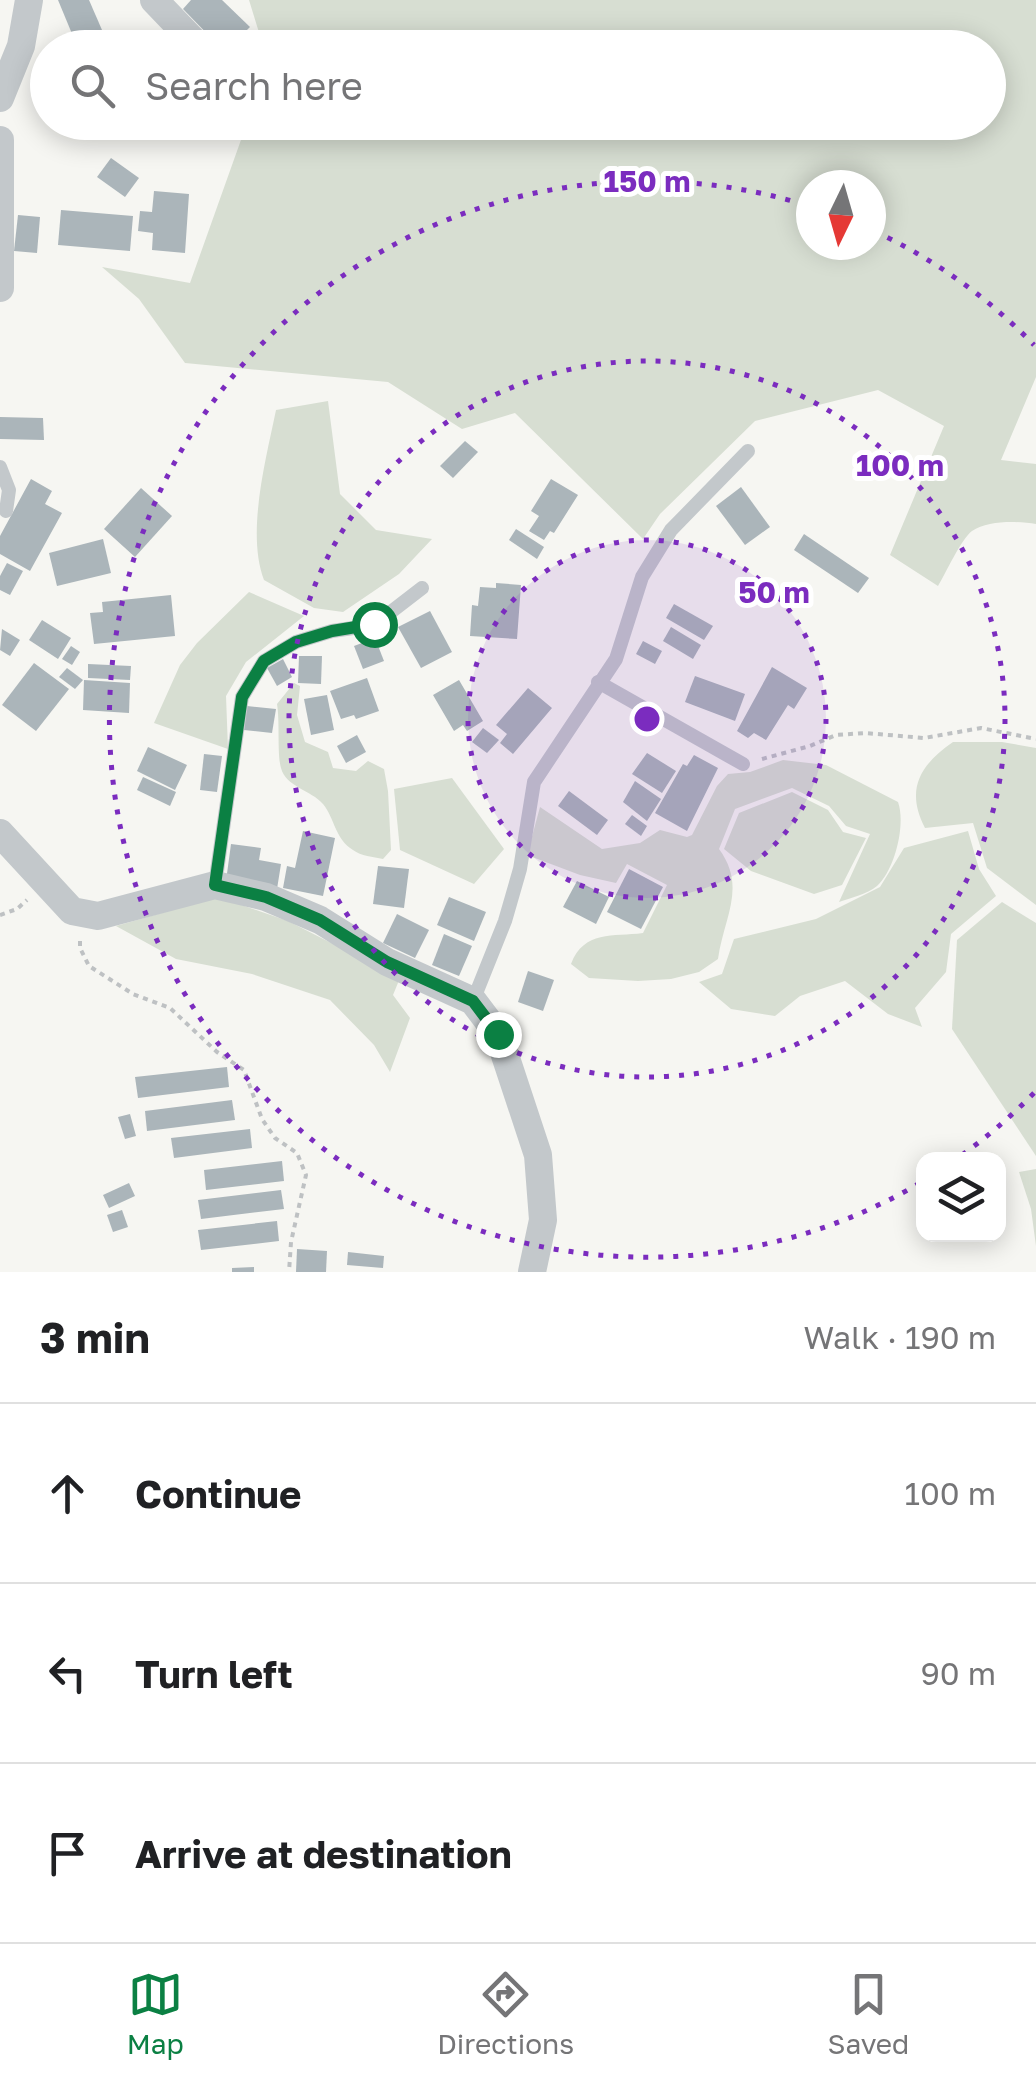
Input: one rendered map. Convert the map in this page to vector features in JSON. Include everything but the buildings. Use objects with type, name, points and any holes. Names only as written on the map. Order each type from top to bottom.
[{"type":"street","points":[[0,98],[21,46],[29,0]]},
{"type":"street","points":[[154,0],[183,30]]},
{"type":"street","points":[[0,140],[0,288]]},
{"type":"street","points":[[0,833],[72,911],[98,916],[215,885],[266,897],[320,920],[387,962],[473,1001],[498,1034],[538,1155],[544,1220],[532,1272]]},
{"type":"lane","points":[[473,1001],[505,922],[520,869],[534,782],[616,659],[642,577],[671,530],[748,451]]},
{"type":"lane","points":[[0,466],[9,490],[6,510]]},
{"type":"lane","points":[[215,885],[242,697],[264,661],[296,642],[374,624],[422,588]]},
{"type":"lane","points":[[598,682],[743,764]]},
{"type":"path","points":[[743,764],[836,735],[865,732],[924,738],[981,728],[1036,738]]},
{"type":"path","points":[[0,915],[16,909],[47,884]]},
{"type":"path","points":[[80,912],[80,948],[89,966],[133,994],[170,1008],[217,1052],[244,1070],[262,1119],[275,1138],[297,1153],[306,1175],[290,1242],[289,1272]]},
{"type":"shaded area","points":[[249,0],[1036,0],[1036,377],[1001,460],[1036,464],[1036,524],[995,523],[972,531],[938,586],[890,555],[944,426],[878,390],[755,421],[660,514],[643,539],[515,413],[462,429],[388,382],[185,363],[139,299],[102,267],[190,283],[241,140],[1006,140],[1006,30],[258,30]]},
{"type":"shaded area","points":[[328,401],[340,494],[376,530],[432,539],[399,574],[343,612],[314,608],[264,580],[257,540],[263,473],[276,410]]},
{"type":"shaded area","points":[[249,592],[304,616],[246,662],[226,696],[228,749],[154,723],[180,665]]},
{"type":"shaded area","points":[[294,683],[300,686],[297,715],[305,742],[328,752],[333,768],[356,771],[368,761],[384,769],[391,850],[383,859],[360,854],[347,845],[323,804],[284,774],[277,704]]},
{"type":"shaded area","points":[[953,742],[1002,742],[1036,748],[1036,905],[987,868],[973,823],[925,828],[916,801],[919,779],[932,760]]},
{"type":"shaded area","points":[[783,760],[826,765],[898,802],[901,822],[897,846],[889,869],[877,886],[839,902],[870,834],[846,826],[829,806],[792,788],[735,809],[719,849],[732,876],[733,889],[718,959],[699,972],[638,981],[589,978],[571,964],[592,940],[643,933],[667,885],[627,864],[616,883],[580,875],[527,855],[540,807],[602,849],[640,843],[660,830],[687,837],[692,835],[717,786],[728,774],[750,772]]},
{"type":"shaded area","points":[[452,778],[504,849],[474,884],[400,850],[394,789]]},
{"type":"shaded area","points":[[792,792],[828,810],[843,832],[866,838],[842,885],[814,894],[751,871],[724,849],[739,813]]},
{"type":"shaded area","points":[[968,831],[979,869],[996,896],[951,934],[946,972],[915,1008],[922,1027],[888,1014],[845,981],[800,996],[775,1016],[731,1009],[699,982],[722,974],[734,939],[816,919],[880,887],[904,848]]},
{"type":"shaded area","points":[[218,897],[288,921],[400,978],[393,995],[410,1018],[390,1072],[374,1045],[330,1000],[252,974],[176,959],[116,926]]},
{"type":"shaded area","points":[[1002,902],[1036,923],[1036,1156],[952,1029],[957,940]]},
{"type":"shaded area","points":[[1036,1169],[1036,1246],[1031,1209],[1019,1172]]},
{"type":"route","points":[[374,624],[296,642],[264,661],[242,697],[215,885],[266,897],[320,920],[387,962],[473,1001],[498,1034]]}]
